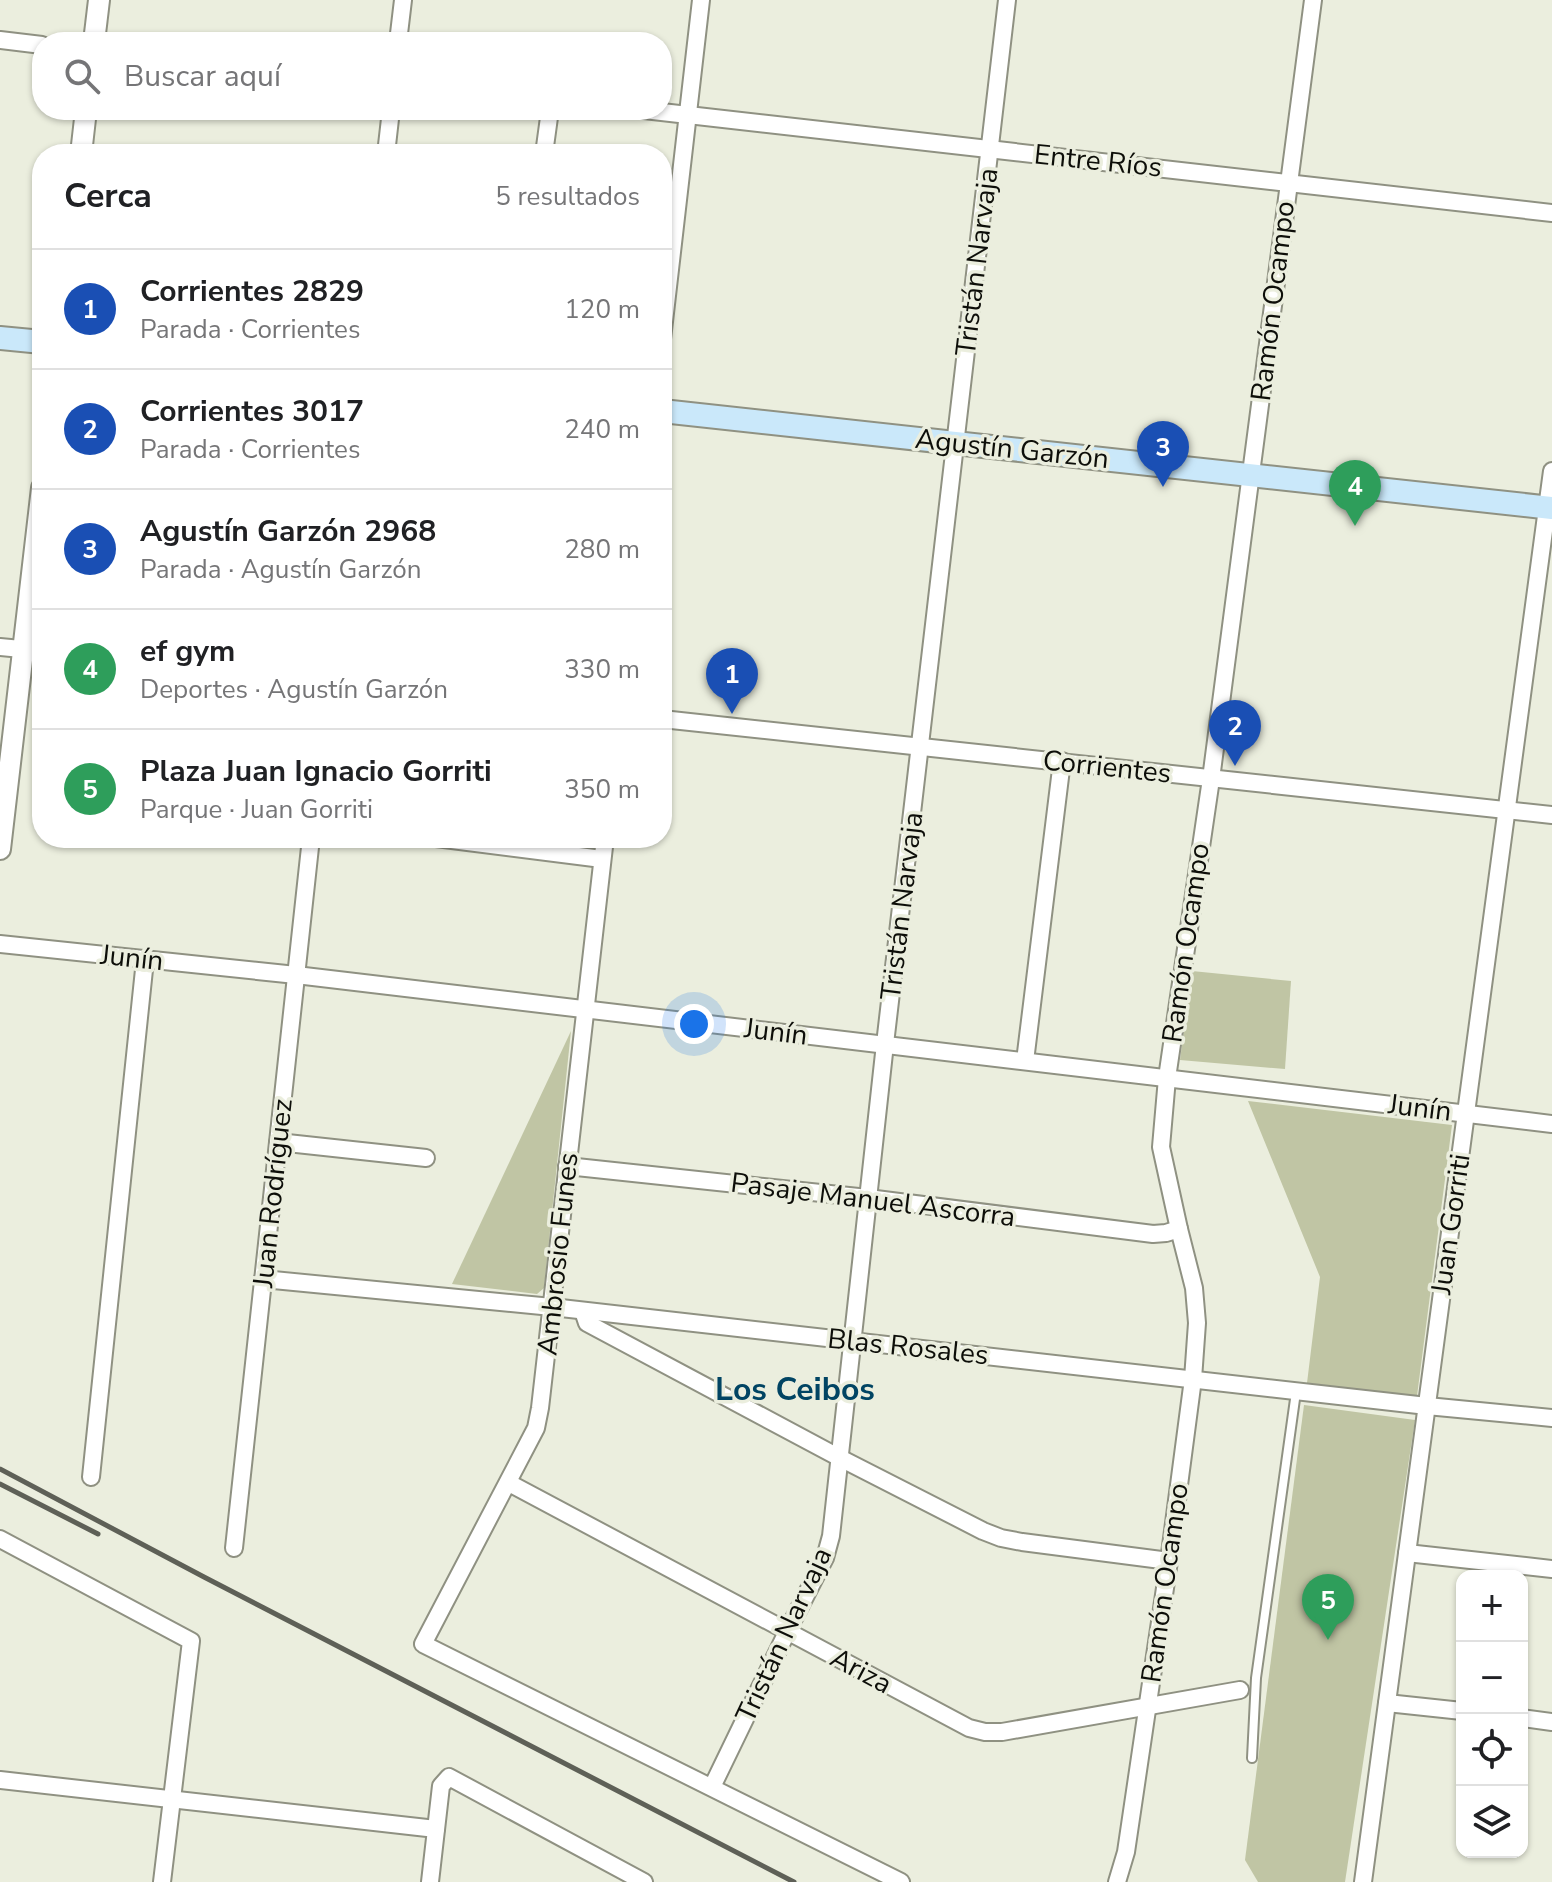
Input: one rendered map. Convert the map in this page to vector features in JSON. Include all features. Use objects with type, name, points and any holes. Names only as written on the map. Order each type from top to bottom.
[{"type":"main road","points":[[0,338],[32,341]]},
{"type":"main road","name":"Agustín Garzón","points":[[672,412],[1549,508]]},
{"type":"street","points":[[95,32],[99,0]]},
{"type":"street","points":[[399,32],[403,0]]},
{"type":"street","points":[[672,256],[701,0]]},
{"type":"street","name":"Tristán Narvaja","points":[[712,1787],[825,1558],[831,1536],[1007,0]]},
{"type":"street","name":"Ramón Ocampo","points":[[1117,1882],[1126,1852],[1193,1379],[1197,1307],[1161,1147],[1167,1078],[1211,779],[1313,0]]},
{"type":"street","points":[[0,40],[32,44]]},
{"type":"street","name":"Entre Ríos","points":[[672,112],[1552,213]]},
{"type":"street","points":[[82,144],[85,120]]},
{"type":"street","points":[[387,144],[390,120]]},
{"type":"street","points":[[545,144],[549,120]]},
{"type":"street","name":"Juan Gorriti","points":[[1363,1882],[1552,471]]},
{"type":"street","points":[[0,647],[32,650]]},
{"type":"street","points":[[0,849],[32,656]]},
{"type":"street","name":"Corrientes","points":[[672,720],[1552,815]]},
{"type":"street","points":[[1025,1061],[1062,761]]},
{"type":"street","name":"Juan Rodríguez","points":[[234,1548],[310,848]]},
{"type":"street","points":[[515,848],[602,859]]},
{"type":"street","name":"Ambrosio Funes","points":[[604,848],[536,1428],[423,1644],[712,1787]]},
{"type":"street","name":"Junín","points":[[0,944],[296,975],[1552,1124]]},
{"type":"street","points":[[91,1477],[145,960]]},
{"type":"street","points":[[278,1142],[426,1158]]},
{"type":"street","name":"Pasaje Manuel Ascorra","points":[[567,1166],[868,1198],[1153,1234],[1179,1229]]},
{"type":"street","name":"Blas Rosales","points":[[263,1279],[552,1307],[1552,1418]]},
{"type":"street","points":[[583,1311],[587,1323],[983,1531],[1001,1538],[1169,1561]]},
{"type":"street","name":"Ariza","points":[[509,1483],[969,1728],[1002,1732],[1240,1690]]},
{"type":"street","points":[[0,1539],[191,1641],[162,1882]]},
{"type":"street","points":[[1407,1553],[1552,1569]]},
{"type":"street","points":[[1387,1703],[1456,1710]]},
{"type":"street","points":[[1528,1719],[1552,1722]]},
{"type":"street","points":[[430,1882],[441,1786],[449,1777],[644,1882]]},
{"type":"street","points":[[0,1780],[436,1829]]},
{"type":"street","points":[[712,1787],[901,1882]]},
{"type":"lane","points":[[1252,1758],[1256,1678],[1296,1391]]},
{"type":"green space","points":[[1192,971],[1291,981],[1285,1069],[1180,1060]]},
{"type":"green space","points":[[571,1031],[544,1288],[537,1294],[452,1284]]},
{"type":"green space","points":[[1248,1101],[1452,1125],[1417,1396],[1307,1383],[1320,1277]]},
{"type":"green space","points":[[1304,1405],[1415,1420],[1345,1882],[1258,1882],[1245,1860]]},
{"type":"railway","points":[[0,1469],[794,1882]]},
{"type":"railway","points":[[0,1484],[98,1534]]},
{"type":"place","name":"Agustín Garzón 2968","points":[[1163,487]]},
{"type":"place","name":"ef gym","points":[[1355,526]]},
{"type":"place","name":"Corrientes 2829","points":[[732,714]]},
{"type":"place","name":"Corrientes 3017","points":[[1235,766]]},
{"type":"place","name":"Plaza Juan Ignacio Gorriti","points":[[1328,1640]]},
{"type":"district","name":"Los Ceibos","points":[[795,1389]]}]
